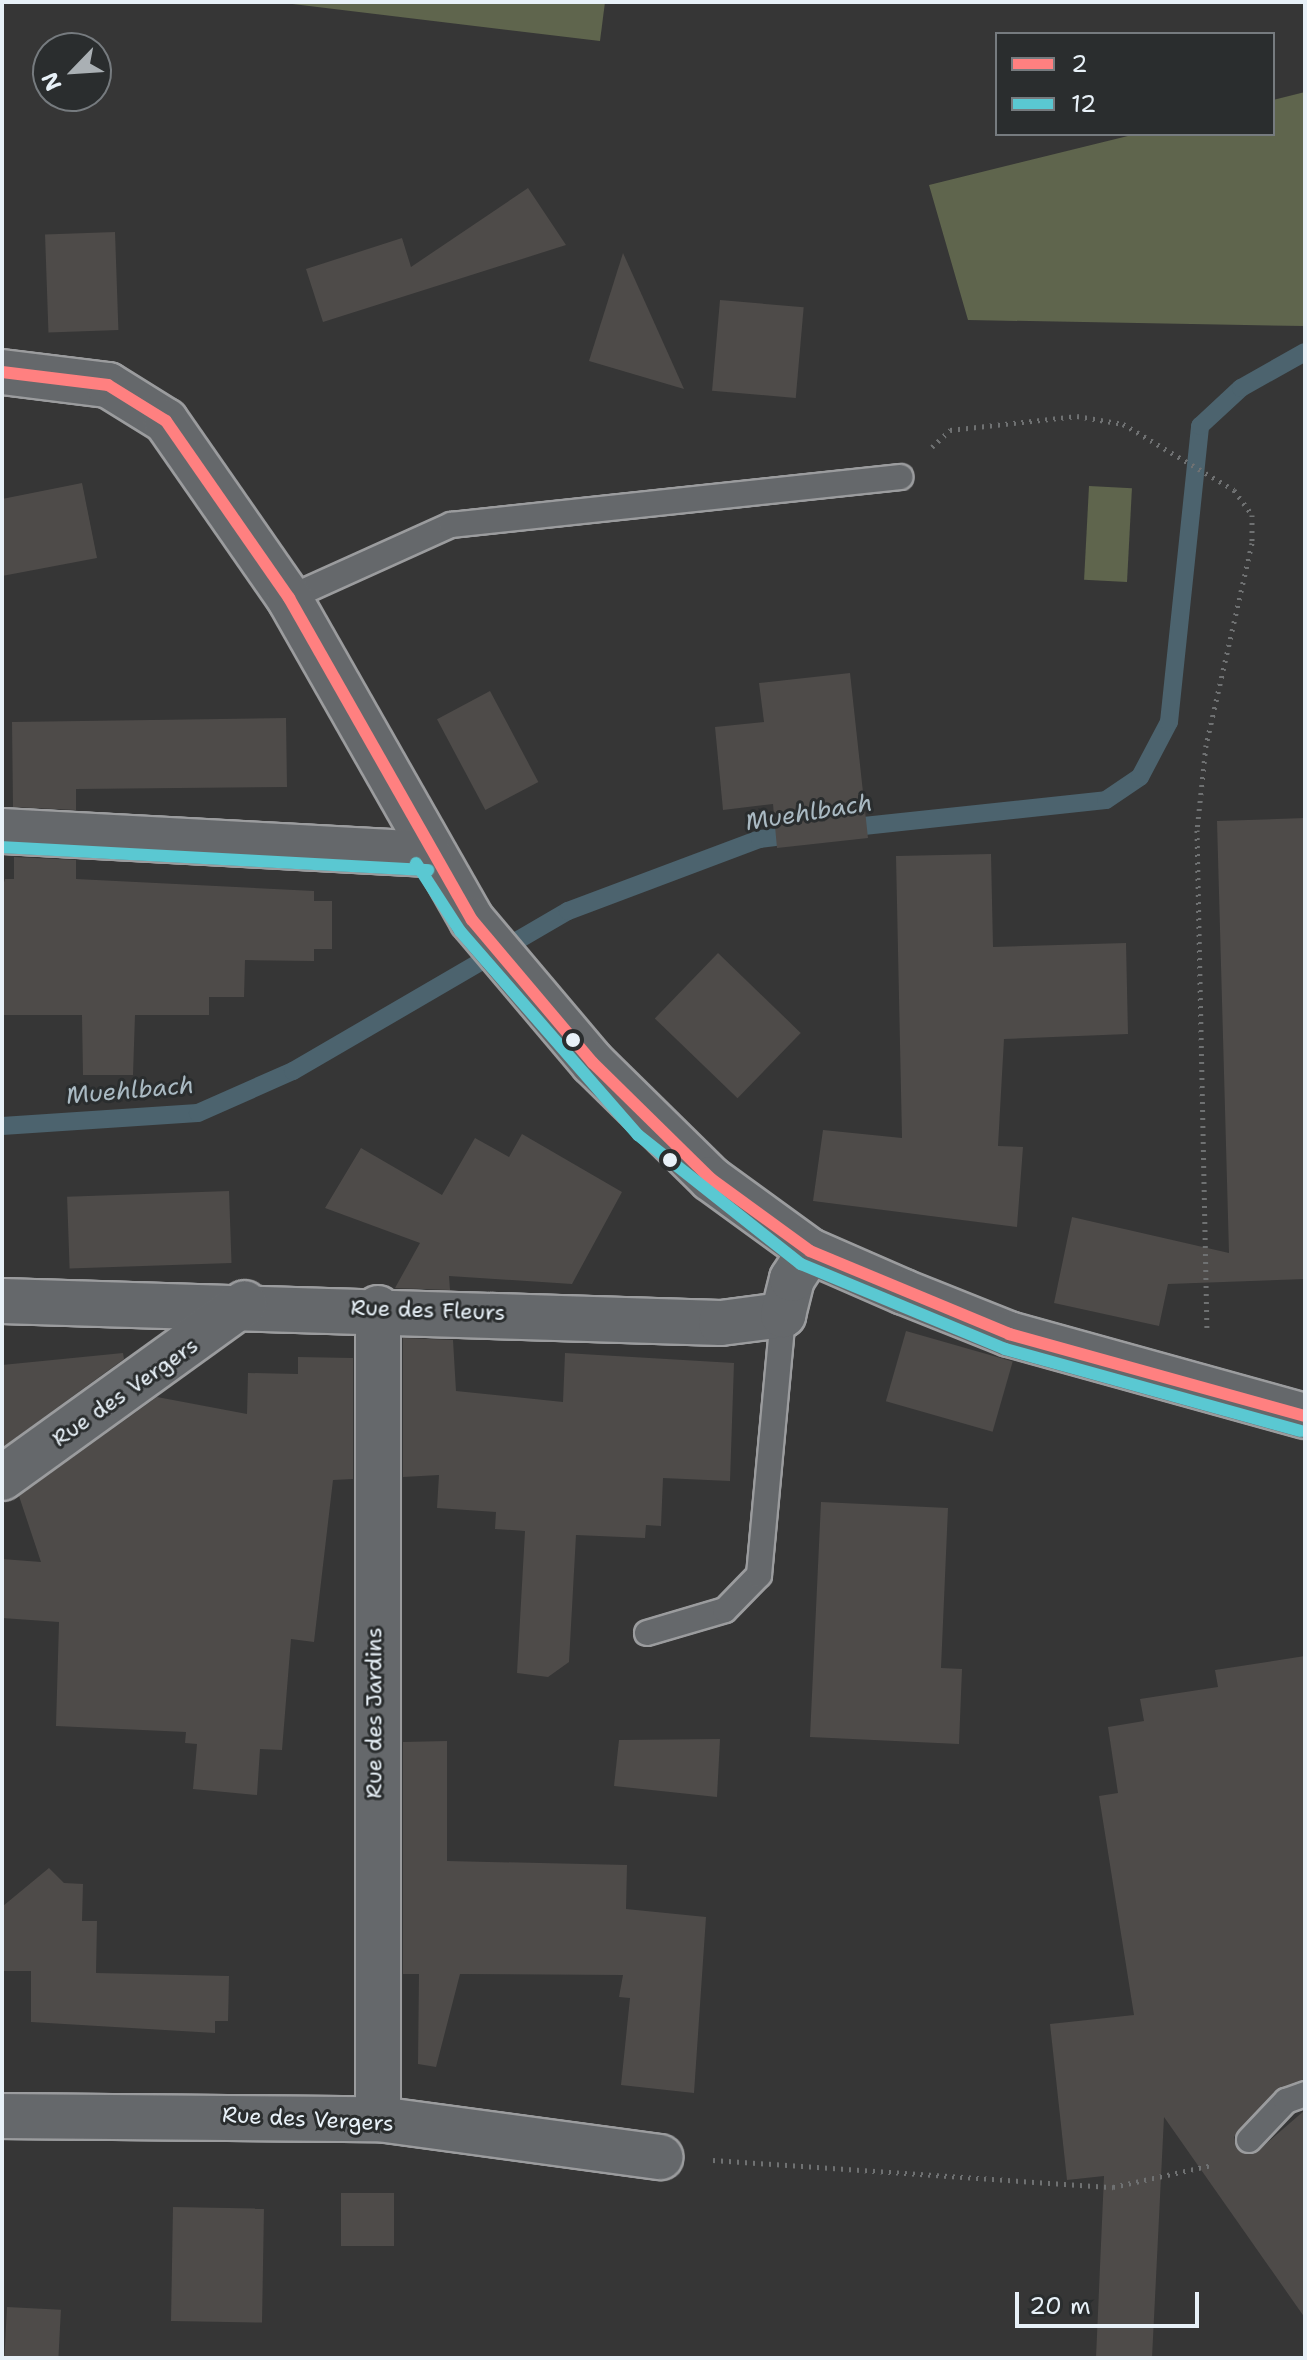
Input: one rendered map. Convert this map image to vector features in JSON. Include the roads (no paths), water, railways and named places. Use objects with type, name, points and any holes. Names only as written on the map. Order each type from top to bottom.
[{"type":"street","points":[[2,372],[108,385],[166,421],[289,598],[429,854],[472,920],[649,1123],[810,1251],[1009,1334],[1205,1394],[1305,1416]]},
{"type":"street","points":[[2,831],[429,854]]},
{"type":"street","points":[[783,1315],[810,1251]]},
{"type":"street","name":"Rue des Fleurs","points":[[2,1301],[245,1303],[721,1323],[783,1315]]},
{"type":"street","name":"Rue des Vergers","points":[[2,1478],[245,1303]]},
{"type":"street","name":"Rue des Jardins","points":[[378,1308],[378,2119]]},
{"type":"street","name":"Rue des Vergers","points":[[2,2116],[378,2119],[660,2157]]},
{"type":"lane","points":[[289,598],[451,525],[900,477]]},
{"type":"lane","points":[[647,1633],[725,1610],[759,1575],[783,1315]]},
{"type":"lane","points":[[1249,2140],[1286,2101],[1305,2094]]},
{"type":"waterway","name":"Muehlbach","points":[[845,828],[1106,800],[1140,777],[1169,722],[1200,426],[1241,388],[1305,352]]},
{"type":"waterway","name":"Muehlbach","points":[[2,1126],[198,1113],[293,1071],[568,911],[760,839],[800,834]]}]
